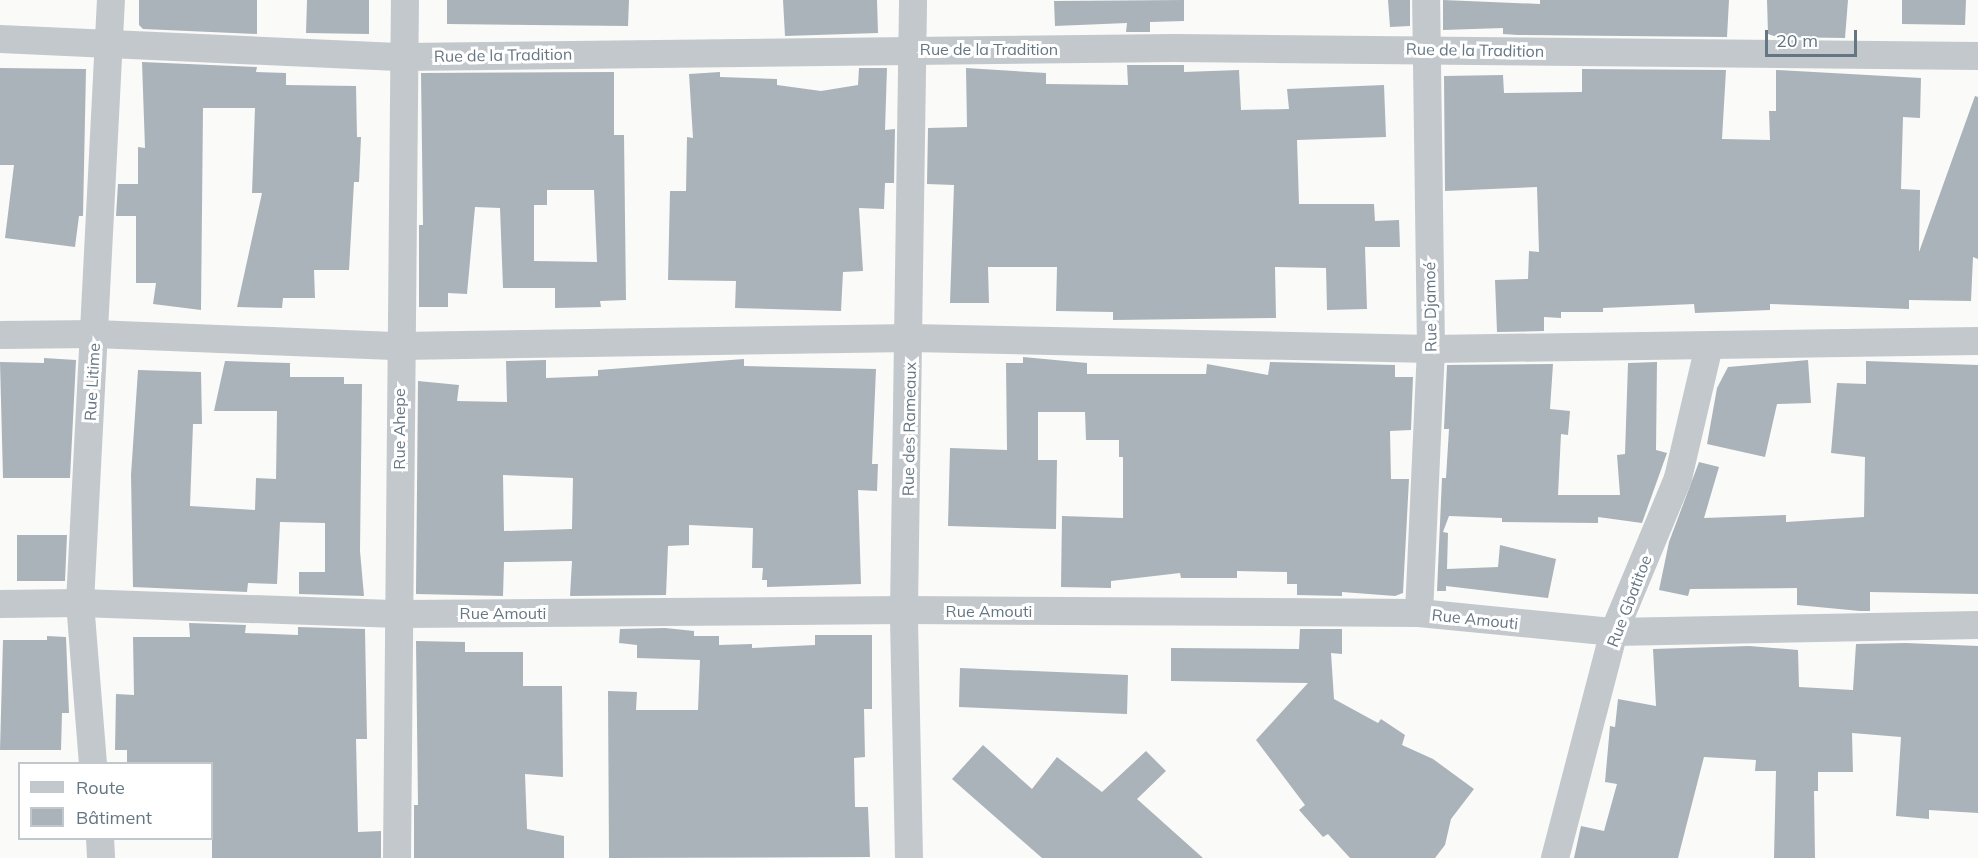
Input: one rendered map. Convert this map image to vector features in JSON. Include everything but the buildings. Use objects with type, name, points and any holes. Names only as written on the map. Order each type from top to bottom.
[{"type":"street","name":"Rue Litime","points":[[93,762],[80,603],[111,0]]},
{"type":"street","name":"Rue Ahepe","points":[[397,858],[405,0]]},
{"type":"street","name":"Rue des Rameaux","points":[[909,858],[904,610],[911,338],[913,0]]},
{"type":"street","name":"Rue Djamoé","points":[[1419,613],[1428,485],[1431,349],[1426,0]]},
{"type":"street","name":"Rue de la Tradition","points":[[0,39],[110,42],[404,57],[913,50],[1426,49],[1978,56]]},
{"type":"street","points":[[0,335],[95,334],[400,346],[911,338],[1431,349],[1978,341]]},
{"type":"street","name":"Rue Gbatitoe","points":[[1555,858],[1614,632],[1678,478],[1709,346]]},
{"type":"street","name":"Rue Amouti","points":[[0,604],[80,603],[399,614],[904,610],[1419,613],[1614,632],[1978,625]]},
{"type":"street","points":[[100,840],[101,858]]}]
